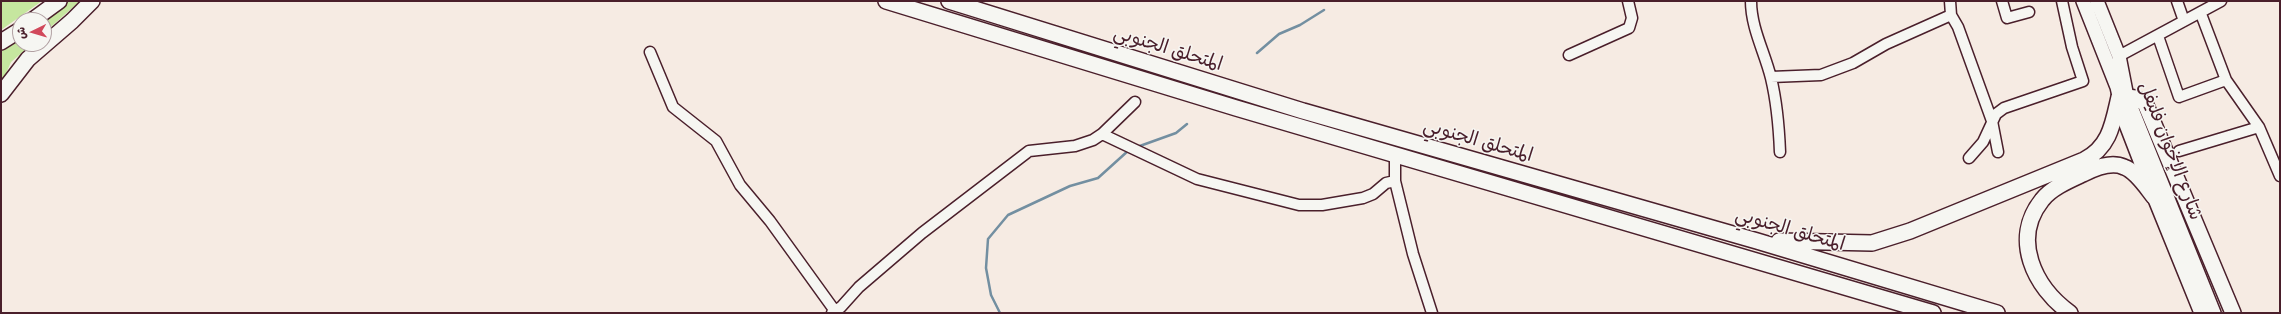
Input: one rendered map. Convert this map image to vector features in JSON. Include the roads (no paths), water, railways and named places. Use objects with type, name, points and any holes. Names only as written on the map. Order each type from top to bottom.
[{"type":"highway","points":[[44,12],[59,1]]},
{"type":"highway","points":[[1,94],[28,59],[82,13],[92,1]]},
{"type":"highway","name":"المتحلق الجنوبي","points":[[886,1],[1236,108],[1933,313]]},
{"type":"highway","name":"المتحلق الجنوبي","points":[[949,1],[1114,54],[1368,130],[1757,241],[1997,313]]},
{"type":"highway","points":[[1,42],[12,35]]},
{"type":"highway","points":[[1757,241],[1845,244],[1872,243],[1910,232],[2095,155],[2104,144],[2112,130],[2123,97],[2135,98],[2145,103],[2233,313]]},
{"type":"highway","points":[[2070,313],[2046,292],[2035,275],[2029,259],[2028,232],[2030,220],[2042,199],[2062,185],[2082,174],[2110,165],[2128,168],[2154,197]]},
{"type":"main road","name":"شارع الإخوان فليفل","points":[[2083,1],[2110,69],[2214,313]]},
{"type":"main road","name":"شارع الإخوان فليفل","points":[[2097,1],[2119,56],[2125,122],[2201,313]]},
{"type":"street","points":[[1570,55],[1629,28],[1632,18],[1628,1]]},
{"type":"street","points":[[1751,1],[1752,18],[1771,77],[1778,110],[1780,152]]},
{"type":"street","points":[[1950,1],[1951,15],[1958,27],[1992,120],[1998,152]]},
{"type":"street","points":[[2002,1],[2008,18],[2029,12]]},
{"type":"street","points":[[1969,158],[1983,142],[1992,120],[2004,108],[2083,81],[2072,47],[2062,1]]},
{"type":"street","points":[[2177,1],[2184,21]]},
{"type":"street","points":[[2119,56],[2200,14],[2221,1]]},
{"type":"street","points":[[2200,14],[2226,80],[2259,127],[2280,176]]},
{"type":"street","points":[[1771,77],[1821,75],[1853,63],[1886,44],[1951,15]]},
{"type":"street","points":[[2158,36],[2179,97],[2226,80]]},
{"type":"street","points":[[650,52],[673,107],[716,141],[740,185],[770,221],[838,311],[859,287],[922,233],[1028,151],[1085,144],[1102,134],[1135,102]]},
{"type":"street","points":[[2179,151],[2259,127]]},
{"type":"street","points":[[1102,134],[1197,179],[1299,205],[1322,205],[1363,198],[1373,194],[1386,183],[1395,181]]},
{"type":"street","points":[[1395,154],[1395,181],[1413,254],[1432,313]]},
{"type":"waterway","points":[[1257,53],[1279,34],[1300,25],[1324,10]]},
{"type":"waterway","points":[[1137,147],[1176,133],[1187,124]]},
{"type":"waterway","points":[[1000,313],[991,295],[986,268],[988,239],[1008,215],[1070,186],[1098,178],[1129,150]]}]
